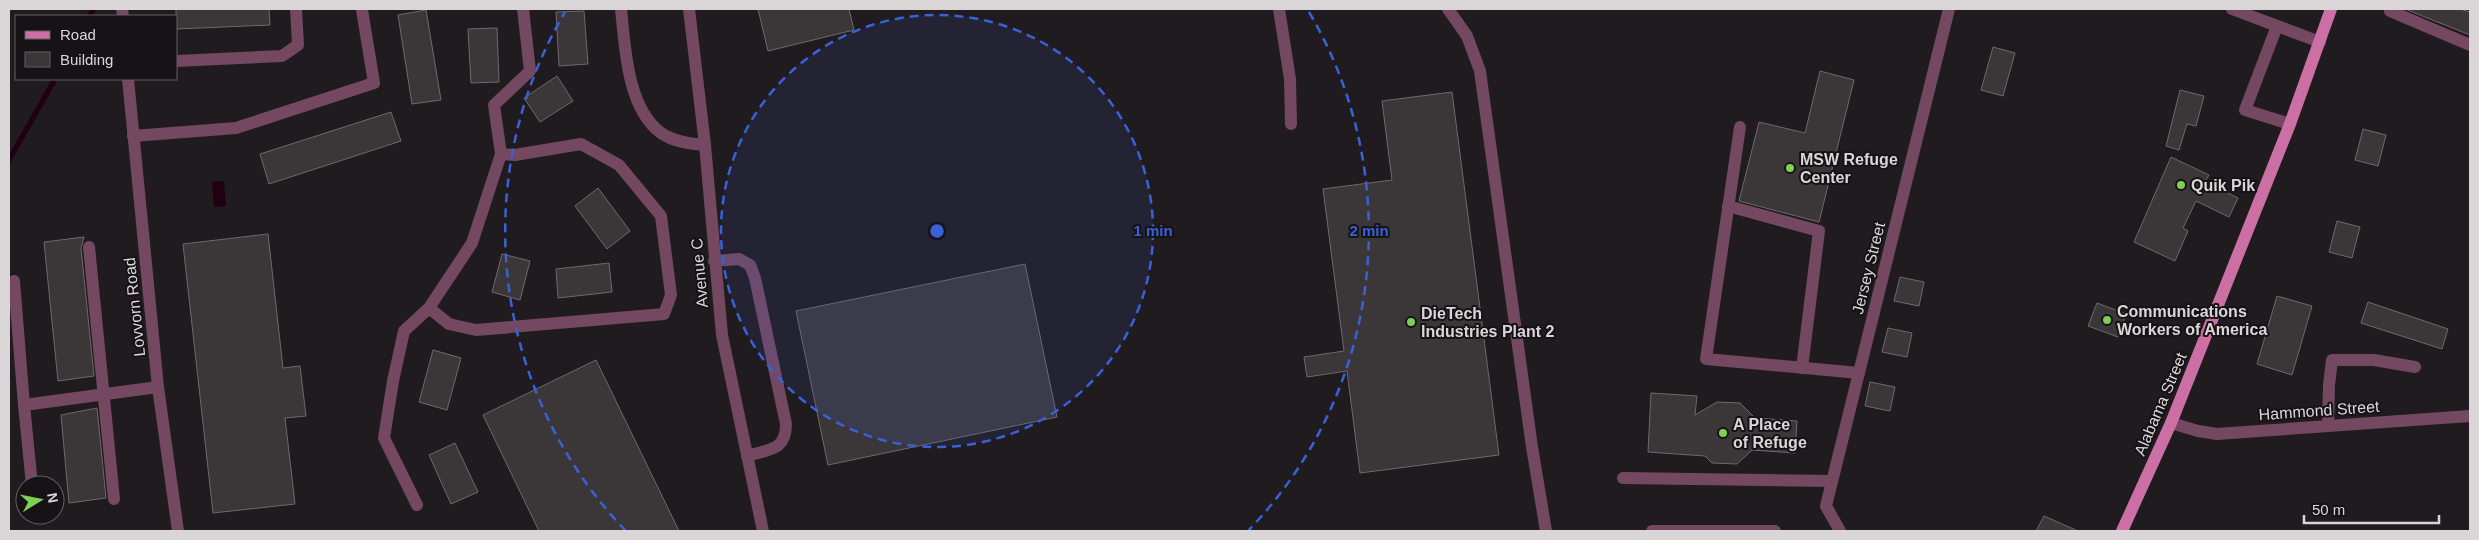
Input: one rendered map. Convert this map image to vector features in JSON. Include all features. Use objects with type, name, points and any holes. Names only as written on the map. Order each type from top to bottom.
[{"type":"main road","name":"Alabama Street","points":[[2122,531],[2171,423],[2290,124],[2331,9]]},
{"type":"street","points":[[178,61],[282,56],[298,45],[296,9]]},
{"type":"street","points":[[417,505],[384,438],[404,331],[429,308],[472,243],[501,154],[494,105],[530,71],[523,9]]},
{"type":"street","points":[[621,9],[630,80],[647,117],[661,133],[683,143],[705,146]]},
{"type":"street","name":"Avenue C","points":[[689,9],[705,146],[722,335],[764,531]]},
{"type":"street","points":[[1279,9],[1290,79],[1291,124]]},
{"type":"street","points":[[1448,9],[1467,36],[1480,72],[1532,447],[1546,531]]},
{"type":"street","name":"Jersey Street","points":[[1840,531],[1826,506],[1949,9]]},
{"type":"street","points":[[2232,9],[2320,42]]},
{"type":"street","points":[[2392,9],[2390,11],[2470,45]]},
{"type":"street","points":[[133,136],[236,128],[374,82],[362,10]]},
{"type":"street","points":[[2277,26],[2245,110],[2290,124]]},
{"type":"street","name":"Lovvorn Road","points":[[128,80],[158,387],[180,528]]},
{"type":"street","points":[[1740,127],[1706,359],[1858,373]]},
{"type":"street","points":[[429,308],[449,324],[476,330],[664,314],[671,295],[661,216],[618,165],[582,144],[514,155],[501,154]]},
{"type":"street","points":[[1728,206],[1820,230],[1802,368]]},
{"type":"street","points":[[89,248],[114,499]]},
{"type":"street","points":[[714,261],[739,259],[750,265],[755,278],[786,424],[786,437],[780,446],[747,456]]},
{"type":"street","points":[[14,281],[31,475]]},
{"type":"street","points":[[2328,426],[2332,360],[2374,360],[2415,367]]},
{"type":"street","points":[[24,404],[158,387]]},
{"type":"street","name":"Hammond Street","points":[[2171,423],[2198,431],[2217,434],[2470,416]]},
{"type":"street","points":[[1623,478],[1832,482]]},
{"type":"street","points":[[1652,531],[1775,531]]},
{"type":"shaded area","points":[[224,181],[226,206],[214,207],[212,182]]},
{"type":"building","points":[[176,9],[269,9],[270,25],[178,29],[178,15],[176,15]]},
{"type":"building","points":[[758,9],[849,9],[854,30],[768,51]]},
{"type":"building","points":[[2405,9],[2460,9],[2470,12],[2470,35]]},
{"type":"building","points":[[426,10],[441,100],[412,104],[398,15]]},
{"type":"building","points":[[584,11],[588,64],[559,66],[556,12]]},
{"type":"building","points":[[497,28],[499,82],[471,83],[468,29]]},
{"type":"building","points":[[1993,47],[2015,53],[2003,96],[1981,90]]},
{"type":"building","name":"MSW Refuge Center","points":[[1820,71],[1854,80],[1819,222],[1739,201],[1759,122],[1805,133]]},
{"type":"building","points":[[557,76],[573,101],[540,122],[524,98]]},
{"type":"building","points":[[2180,90],[2204,96],[2196,126],[2187,124],[2179,150],[2166,146]]},
{"type":"building","name":"DieTech Industries Plant 2","points":[[1452,92],[1499,455],[1360,473],[1347,371],[1307,377],[1304,357],[1344,351],[1323,189],[1392,180],[1382,101]]},
{"type":"building","points":[[391,112],[401,141],[269,184],[260,154]]},
{"type":"building","points":[[2363,129],[2386,135],[2378,166],[2355,160]]},
{"type":"building","points":[[2171,157],[2209,175],[2205,182],[2238,198],[2229,217],[2196,201],[2183,228],[2188,231],[2175,261],[2134,242]]},
{"type":"building","points":[[598,188],[630,231],[607,249],[575,206]]},
{"type":"building","points":[[2337,221],[2360,227],[2352,258],[2329,252]]},
{"type":"building","points":[[268,234],[283,368],[300,366],[306,416],[285,418],[295,504],[213,513],[183,244]]},
{"type":"building","points":[[84,237],[81,248],[94,376],[58,381],[44,242]]},
{"type":"building","points":[[502,254],[530,261],[520,300],[492,292]]},
{"type":"building","points":[[609,263],[612,292],[558,298],[556,269]]},
{"type":"building","points":[[1025,264],[1057,417],[828,465],[796,311]]},
{"type":"building","points":[[1900,277],[1924,282],[1919,306],[1894,301]]},
{"type":"building","points":[[2277,296],[2312,306],[2292,375],[2257,364]]},
{"type":"building","points":[[2368,302],[2448,329],[2442,349],[2361,323]]},
{"type":"building","name":"Communications Workers of America","points":[[2097,303],[2126,314],[2118,337],[2088,326]]},
{"type":"building","points":[[1888,328],[1912,333],[1907,357],[1882,352]]},
{"type":"building","points":[[433,350],[461,358],[447,410],[419,402]]},
{"type":"building","points":[[596,360],[679,531],[539,531],[483,415]]},
{"type":"building","points":[[1870,382],[1895,387],[1890,411],[1865,406]]},
{"type":"building","name":"A Place of Refuge","points":[[1651,393],[1697,396],[1695,415],[1717,402],[1740,403],[1755,418],[1797,421],[1795,453],[1752,450],[1737,464],[1712,463],[1705,456],[1648,452]]},
{"type":"building","points":[[97,408],[106,498],[69,503],[61,415]]},
{"type":"building","points":[[455,443],[478,492],[451,504],[429,455]]},
{"type":"building","points":[[2044,516],[2078,531],[2036,531]]},
{"type":"waterway","points":[[90,15],[93,9]]},
{"type":"waterway","points":[[9,160],[54,80]]},
{"type":"place","name":"MSW Refuge Center","points":[[1790,168]]},
{"type":"place","name":"Quik Pik","points":[[2181,185]]},
{"type":"place","name":"Communications Workers of America","points":[[2107,320]]},
{"type":"place","name":"DieTech Industries Plant 2","points":[[1411,322]]},
{"type":"place","name":"A Place of Refuge","points":[[1723,433]]}]
